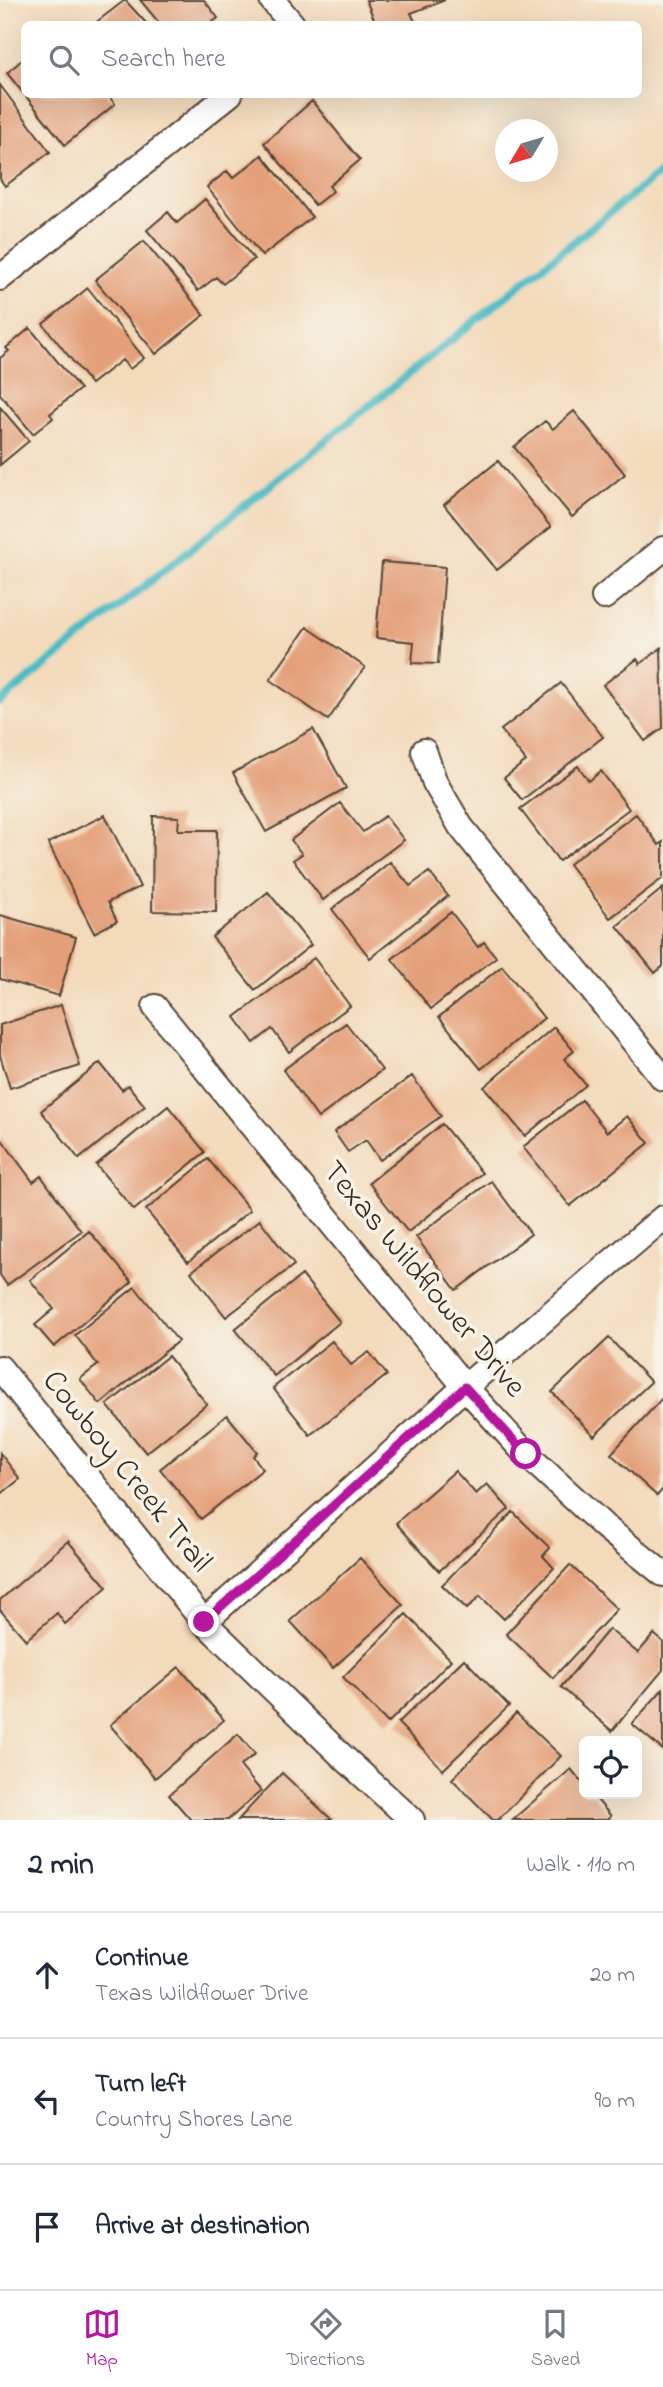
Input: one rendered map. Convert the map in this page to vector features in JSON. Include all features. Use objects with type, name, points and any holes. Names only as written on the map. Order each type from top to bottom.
[{"type":"street","points":[[272,0],[290,21]]},
{"type":"street","points":[[0,278],[225,98]]},
{"type":"street","points":[[604,597],[663,549]]},
{"type":"street","points":[[424,751],[435,783],[461,827],[663,1078]]},
{"type":"street","name":"Texas Wildflower Drive","points":[[155,1007],[465,1387],[526,1454],[605,1527],[663,1574]]},
{"type":"street","points":[[204,1622],[465,1387],[663,1218]]},
{"type":"street","name":"Cowboy Creek Trail","points":[[0,1368],[204,1622],[412,1820]]},
{"type":"building","points":[[125,0],[144,21],[98,21]]},
{"type":"building","points":[[140,0],[204,0],[218,18],[214,21],[158,21]]},
{"type":"building","points":[[366,0],[445,0],[411,13],[415,21],[375,21]]},
{"type":"building","points":[[21,61],[21,90],[7,73]]},
{"type":"building","points":[[0,85],[50,152],[5,186],[0,179]]},
{"type":"building","points":[[27,98],[110,98],[115,104],[65,145]]},
{"type":"building","points":[[312,101],[360,160],[329,186],[333,191],[315,205],[264,143]]},
{"type":"building","points":[[262,155],[312,217],[262,256],[207,187],[227,171],[233,178]]},
{"type":"building","points":[[205,199],[254,259],[223,284],[216,277],[198,291],[147,230],[168,212],[177,223]]},
{"type":"building","points":[[144,241],[204,315],[156,354],[95,280]]},
{"type":"building","points":[[88,288],[144,358],[130,369],[122,360],[91,384],[43,324]]},
{"type":"building","points":[[30,328],[80,389],[50,414],[53,418],[33,434],[0,394],[0,358],[9,351],[6,348]]},
{"type":"building","points":[[0,407],[29,441],[0,465]]},
{"type":"building","points":[[574,411],[625,474],[572,517],[514,447],[545,421],[553,429]]},
{"type":"building","points":[[498,461],[551,527],[497,570],[444,505]]},
{"type":"building","points":[[382,562],[445,567],[438,664],[412,663],[414,642],[376,638]]},
{"type":"building","points":[[307,627],[365,667],[328,720],[270,680]]},
{"type":"building","points":[[661,648],[663,728],[645,741],[603,685],[637,659],[640,664]]},
{"type":"building","points":[[561,683],[603,737],[522,800],[504,778],[526,761],[501,730]]},
{"type":"building","points":[[313,729],[346,788],[266,832],[233,773]]},
{"type":"building","points":[[578,766],[589,781],[601,771],[629,809],[559,861],[520,809]]},
{"type":"building","points":[[340,803],[363,832],[385,816],[404,840],[323,900],[293,860],[302,854],[291,840]]},
{"type":"building","points":[[636,814],[659,845],[663,842],[663,878],[610,918],[569,864]]},
{"type":"building","points":[[105,815],[140,887],[108,902],[117,921],[94,933],[48,843]]},
{"type":"building","points":[[153,816],[179,817],[178,830],[217,830],[216,912],[152,911]]},
{"type":"building","points":[[390,862],[410,886],[429,872],[448,896],[370,958],[332,909]]},
{"type":"building","points":[[663,888],[663,966],[655,973],[617,926]]},
{"type":"building","points":[[268,892],[311,945],[255,990],[212,937]]},
{"type":"building","points":[[451,912],[478,947],[484,942],[496,957],[431,1009],[392,959]]},
{"type":"building","points":[[0,915],[76,937],[59,996],[0,979]]},
{"type":"building","points":[[314,958],[350,1006],[289,1052],[272,1029],[254,1043],[235,1017]]},
{"type":"building","points":[[502,966],[544,1018],[481,1069],[439,1017]]},
{"type":"building","points":[[61,1005],[80,1066],[10,1088],[0,1055],[0,1025]]},
{"type":"building","points":[[346,1023],[382,1070],[318,1118],[283,1070]]},
{"type":"building","points":[[554,1027],[574,1051],[564,1059],[586,1085],[525,1136],[484,1087]]},
{"type":"building","points":[[100,1063],[122,1090],[128,1085],[145,1106],[79,1159],[41,1111]]},
{"type":"building","points":[[412,1076],[441,1116],[380,1160],[366,1140],[348,1152],[334,1132]]},
{"type":"building","points":[[582,1100],[607,1132],[627,1116],[649,1143],[570,1206],[523,1147]]},
{"type":"building","points":[[168,1106],[205,1152],[134,1210],[96,1165]]},
{"type":"building","points":[[442,1124],[482,1173],[408,1232],[369,1183]]},
{"type":"building","points":[[0,1137],[33,1182],[41,1176],[81,1231],[7,1285],[0,1275]]},
{"type":"building","points":[[208,1159],[250,1210],[188,1262],[146,1210]]},
{"type":"building","points":[[491,1181],[531,1234],[456,1290],[416,1237]]},
{"type":"building","points":[[260,1220],[294,1265],[226,1317],[191,1272]]},
{"type":"building","points":[[89,1231],[132,1282],[54,1347],[35,1325],[54,1309],[30,1280]]},
{"type":"building","points":[[302,1275],[340,1322],[274,1376],[235,1329]]},
{"type":"building","points":[[135,1287],[178,1341],[100,1404],[80,1379],[98,1365],[75,1335]]},
{"type":"building","points":[[609,1338],[651,1382],[594,1436],[552,1392]]},
{"type":"building","points":[[332,1341],[351,1365],[369,1352],[387,1375],[310,1435],[273,1388]]},
{"type":"building","points":[[168,1356],[207,1404],[146,1453],[107,1405]]},
{"type":"building","points":[[663,1397],[663,1489],[657,1496],[611,1454]]},
{"type":"building","points":[[227,1415],[257,1452],[253,1456],[263,1469],[201,1519],[160,1469]]},
{"type":"building","points":[[0,1453],[20,1479],[0,1495]]},
{"type":"building","points":[[455,1471],[476,1494],[487,1484],[509,1509],[439,1571],[396,1523]]},
{"type":"building","points":[[513,1512],[550,1548],[543,1556],[554,1568],[504,1619],[480,1596],[467,1609],[442,1585]]},
{"type":"building","points":[[68,1541],[107,1587],[65,1624],[57,1613],[26,1640],[0,1610],[0,1600]]},
{"type":"building","points":[[360,1558],[403,1605],[333,1668],[290,1621]]},
{"type":"building","points":[[570,1565],[617,1609],[553,1678],[506,1634]]},
{"type":"building","points":[[406,1614],[451,1660],[388,1723],[343,1677]]},
{"type":"building","points":[[609,1629],[638,1653],[654,1634],[663,1642],[663,1670],[612,1731],[561,1687]]},
{"type":"building","points":[[464,1659],[509,1706],[443,1770],[398,1723]]},
{"type":"building","points":[[179,1667],[224,1720],[155,1778],[110,1725]]},
{"type":"building","points":[[663,1689],[663,1750],[632,1724]]},
{"type":"building","points":[[516,1713],[561,1756],[498,1820],[493,1820],[452,1779]]},
{"type":"building","points":[[238,1734],[255,1754],[240,1766],[261,1791],[228,1820],[191,1820],[169,1795]]},
{"type":"building","points":[[571,1769],[579,1779],[579,1799],[596,1799],[611,1816],[607,1820],[512,1820]]},
{"type":"building","points":[[282,1773],[332,1820],[238,1820]]},
{"type":"waterway","points":[[0,702],[663,170]]},
{"type":"route","points":[[204,1622],[465,1387],[526,1454]]}]
